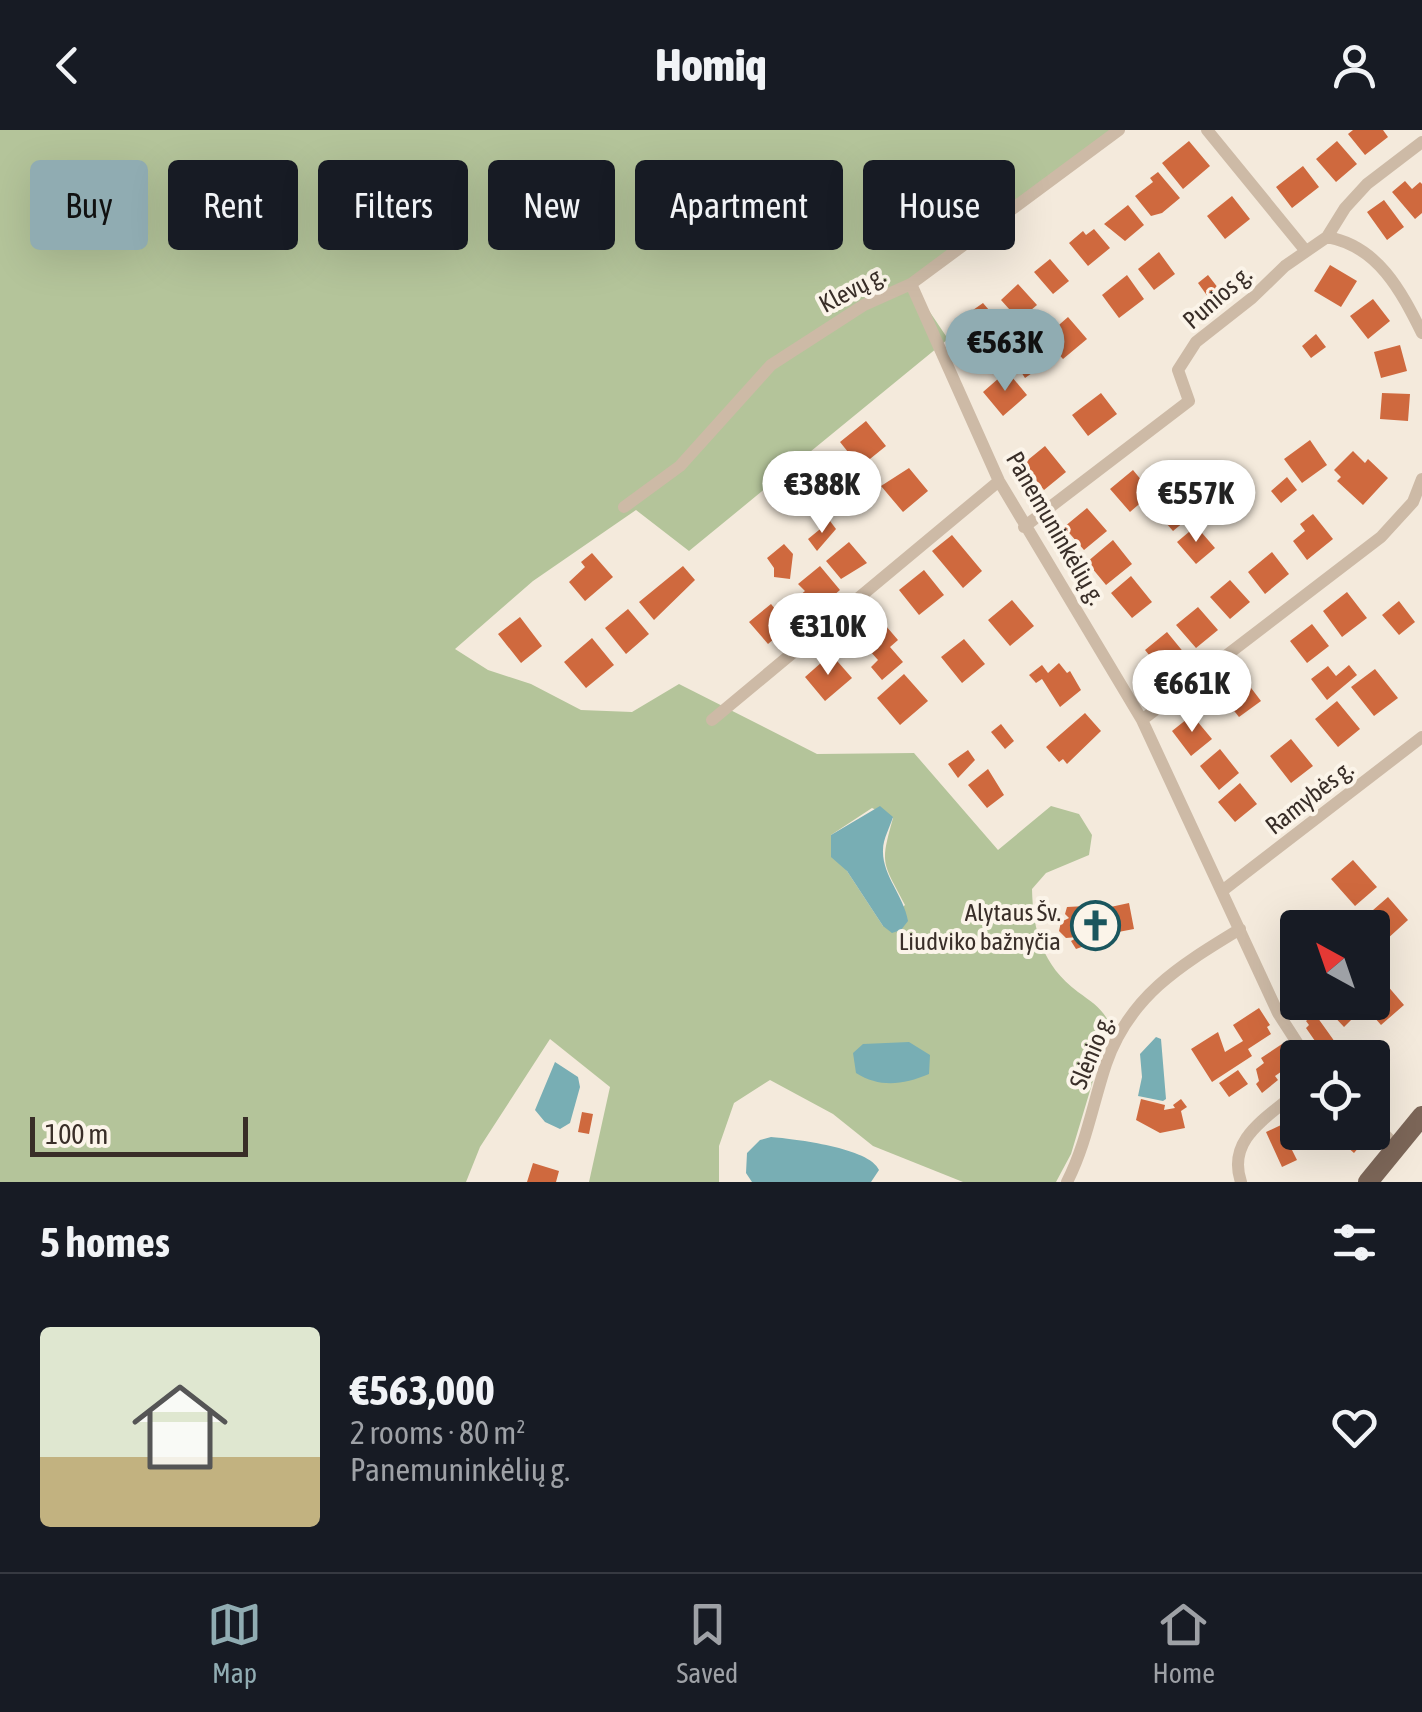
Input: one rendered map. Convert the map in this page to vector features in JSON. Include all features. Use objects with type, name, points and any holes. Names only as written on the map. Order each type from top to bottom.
[{"type":"main road","points":[[1368,1182],[1422,1116]]},
{"type":"main road","points":[[1397,1147],[1422,1135]]},
{"type":"street","name":"Klevų g.","points":[[624,507],[680,466],[771,365],[864,305],[911,284],[1120,130]]},
{"type":"street","points":[[1206,130],[1305,250]]},
{"type":"street","name":"Punios g.","points":[[1024,527],[1189,401],[1178,370],[1196,342],[1305,250],[1327,237],[1367,184],[1422,142]]},
{"type":"street","points":[[1327,237],[1342,240],[1370,256],[1397,285],[1422,334]]},
{"type":"street","name":"Panemuninkėlių g.","points":[[911,284],[999,481],[1142,720],[1278,1012],[1296,1040]]},
{"type":"street","points":[[1142,720],[1381,538],[1414,502],[1422,479]]},
{"type":"street","points":[[712,720],[999,481]]},
{"type":"street","name":"Ramybės g.","points":[[1222,891],[1422,737]]},
{"type":"street","name":"Slėnio g.","points":[[1071,1180],[1107,1061],[1130,1016],[1152,988],[1177,967],[1240,929]]},
{"type":"street","points":[[1241,1182],[1237,1152],[1250,1130],[1280,1106]]},
{"type":"street","points":[[1390,1140],[1397,1147]]},
{"type":"green space","points":[[0,130],[1119,130],[1015,207],[1015,160],[863,160],[863,250],[957,250],[911,284],[948,339],[689,551],[636,510],[533,581],[455,649],[488,670],[531,684],[581,710],[632,712],[679,684],[817,754],[914,753],[998,850],[1051,806],[1079,814],[1092,835],[1089,855],[1046,873],[1032,889],[1035,919],[1048,959],[1066,982],[1100,1009],[1110,1024],[1071,1154],[1056,1182],[963,1182],[873,1146],[833,1114],[770,1080],[734,1103],[719,1146],[719,1182],[589,1182],[610,1087],[550,1039],[480,1147],[466,1182],[0,1182]],"holes":[[[872,808],[893,818],[886,863],[905,905],[883,926],[847,871],[831,835]]]},
{"type":"water","points":[[880,806],[893,817],[884,842],[884,859],[908,921],[892,933],[883,926],[847,871],[831,857],[831,835]]},
{"type":"water","points":[[1156,1037],[1161,1039],[1166,1099],[1163,1101],[1138,1096],[1142,1077],[1140,1054]]},
{"type":"water","points":[[909,1042],[930,1055],[929,1074],[892,1083],[856,1073],[853,1053],[863,1044]]},
{"type":"water","points":[[555,1062],[578,1077],[580,1087],[570,1123],[560,1129],[545,1122],[535,1110]]},
{"type":"water","points":[[771,1137],[847,1150],[873,1162],[879,1170],[871,1182],[752,1182],[746,1173],[747,1153],[760,1140]]},
{"type":"building","points":[[1353,130],[1383,130],[1388,137],[1365,155],[1348,134]]},
{"type":"building","points":[[1189,141],[1210,166],[1183,189],[1162,163]]},
{"type":"building","points":[[1337,141],[1357,164],[1336,182],[1316,159]]},
{"type":"building","points":[[1303,166],[1319,187],[1292,208],[1276,187]]},
{"type":"building","points":[[1158,172],[1180,198],[1162,213],[1151,216],[1135,196],[1153,182],[1150,178]]},
{"type":"building","points":[[1405,181],[1412,189],[1422,184],[1422,213],[1415,219],[1392,192]]},
{"type":"building","points":[[1232,196],[1250,219],[1225,239],[1207,216]]},
{"type":"building","points":[[1384,200],[1404,227],[1387,240],[1367,212]]},
{"type":"building","points":[[1128,205],[1144,225],[1125,241],[1104,224]]},
{"type":"building","points":[[1094,229],[1110,248],[1088,266],[1069,243],[1083,231],[1086,235]]},
{"type":"building","points":[[1159,252],[1175,274],[1154,290],[1138,269]]},
{"type":"building","points":[[1050,259],[1069,281],[1053,294],[1034,272]]},
{"type":"building","points":[[1330,265],[1357,281],[1341,307],[1314,291]]},
{"type":"building","points":[[1127,275],[1144,299],[1119,318],[1102,295]]},
{"type":"building","points":[[1208,275],[1222,293],[1211,301],[1198,283]]},
{"type":"building","points":[[1018,284],[1037,305],[1019,320],[1001,300]]},
{"type":"building","points":[[1373,299],[1390,321],[1368,339],[1350,316]]},
{"type":"building","points":[[983,303],[1001,324],[993,331],[999,338],[981,353],[962,329],[978,316],[973,310]]},
{"type":"building","points":[[1068,317],[1087,339],[1063,359],[1044,338]]},
{"type":"building","points":[[1316,334],[1326,347],[1311,358],[1302,346]]},
{"type":"building","points":[[1400,345],[1407,371],[1381,378],[1374,352]]},
{"type":"building","points":[[1029,346],[1042,366],[1025,378],[1012,358]]},
{"type":"building","points":[[1007,371],[1027,395],[1003,416],[983,392]]},
{"type":"building","points":[[1101,393],[1117,414],[1088,436],[1072,415]]},
{"type":"building","points":[[1382,393],[1410,394],[1408,421],[1380,419]]},
{"type":"building","points":[[866,421],[886,446],[860,467],[840,442]]},
{"type":"building","points":[[1310,440],[1327,465],[1302,483],[1284,459]]},
{"type":"building","points":[[1045,446],[1066,472],[1044,490],[1023,464]]},
{"type":"building","points":[[1353,451],[1388,478],[1363,505],[1337,481],[1341,477],[1334,470]]},
{"type":"building","points":[[909,468],[928,491],[903,512],[881,486]]},
{"type":"building","points":[[1133,470],[1152,493],[1130,512],[1110,489]]},
{"type":"building","points":[[820,472],[846,503],[821,524],[795,493]]},
{"type":"building","points":[[1287,477],[1297,490],[1281,503],[1271,491]]},
{"type":"building","points":[[1169,492],[1190,517],[1173,531],[1152,507]]},
{"type":"building","points":[[1087,508],[1107,531],[1084,550],[1064,527]]},
{"type":"building","points":[[1313,514],[1333,539],[1307,560],[1293,541],[1305,531],[1300,524]]},
{"type":"building","points":[[830,521],[836,529],[817,551],[808,539]]},
{"type":"building","points":[[1196,526],[1215,548],[1196,564],[1177,542]]},
{"type":"building","points":[[952,535],[982,571],[963,588],[932,551]]},
{"type":"building","points":[[1113,540],[1132,564],[1106,585],[1087,562]]},
{"type":"building","points":[[849,542],[867,563],[841,579],[826,561]]},
{"type":"building","points":[[784,544],[793,554],[790,579],[774,577],[774,568],[767,558]]},
{"type":"building","points":[[1272,552],[1289,574],[1265,594],[1248,572]]},
{"type":"building","points":[[592,553],[613,577],[585,601],[569,582],[585,567],[581,562]]},
{"type":"building","points":[[683,566],[695,580],[654,620],[639,602]]},
{"type":"building","points":[[820,566],[840,590],[814,612],[799,596],[805,591],[798,584]]},
{"type":"building","points":[[924,570],[944,595],[919,615],[899,590]]},
{"type":"building","points":[[1131,576],[1152,602],[1132,618],[1111,593]]},
{"type":"building","points":[[1230,580],[1250,602],[1230,619],[1210,597]]},
{"type":"building","points":[[1347,592],[1367,618],[1342,637],[1323,611]]},
{"type":"building","points":[[1012,600],[1034,626],[1010,646],[988,620]]},
{"type":"building","points":[[1399,601],[1415,622],[1399,635],[1382,615]]},
{"type":"building","points":[[771,604],[789,626],[768,644],[749,622]]},
{"type":"building","points":[[1198,607],[1218,630],[1196,648],[1176,625]]},
{"type":"building","points":[[628,609],[649,634],[626,654],[605,628]]},
{"type":"building","points":[[874,612],[898,640],[890,647],[903,662],[882,680],[871,667],[878,660],[852,631]]},
{"type":"building","points":[[520,617],[542,646],[521,663],[498,634]]},
{"type":"building","points":[[1312,624],[1329,646],[1307,663],[1290,641]]},
{"type":"building","points":[[1167,632],[1185,654],[1163,672],[1145,650]]},
{"type":"building","points":[[592,638],[614,665],[586,688],[564,662]]},
{"type":"building","points":[[964,639],[985,664],[962,683],[941,657]]},
{"type":"building","points":[[831,654],[852,678],[825,701],[805,677]]},
{"type":"building","points":[[1059,663],[1067,673],[1070,671],[1081,690],[1060,707],[1042,679],[1036,683],[1029,675],[1042,665],[1048,673]]},
{"type":"building","points":[[1349,665],[1357,675],[1327,700],[1311,679],[1328,666],[1336,676]]},
{"type":"building","points":[[1375,669],[1398,698],[1374,716],[1351,687]]},
{"type":"building","points":[[904,674],[928,701],[900,725],[877,698]]},
{"type":"building","points":[[1245,680],[1261,701],[1239,717],[1223,697]]},
{"type":"building","points":[[1337,701],[1360,729],[1338,747],[1315,719]]},
{"type":"building","points":[[1085,713],[1101,731],[1067,764],[1063,759],[1059,762],[1046,747]]},
{"type":"building","points":[[1192,715],[1212,739],[1191,756],[1172,731]]},
{"type":"building","points":[[1001,724],[1014,741],[1005,749],[991,732]]},
{"type":"building","points":[[1291,739],[1313,766],[1291,783],[1270,756]]},
{"type":"building","points":[[1220,749],[1239,773],[1219,790],[1200,766]]},
{"type":"building","points":[[968,750],[975,760],[958,778],[948,764]]},
{"type":"building","points":[[988,769],[1004,795],[987,808],[968,785]]},
{"type":"building","points":[[1240,783],[1257,804],[1235,822],[1218,802]]},
{"type":"building","points":[[1353,860],[1377,887],[1355,906],[1331,879]]},
{"type":"building","points":[[1388,897],[1408,920],[1390,936],[1390,910],[1373,910]]},
{"type":"building","name":"Alytaus Šv. Liudviko bažnyčia","points":[[1129,903],[1134,929],[1092,937],[1093,943],[1076,949],[1071,941],[1078,937],[1066,938],[1059,931],[1061,922],[1069,918],[1065,914],[1067,907],[1086,906],[1087,912]]},
{"type":"building","points":[[1390,989],[1404,1005],[1390,1017]]},
{"type":"building","points":[[1259,1008],[1271,1034],[1248,1049],[1252,1056],[1212,1082],[1191,1049],[1218,1032],[1225,1052],[1243,1041],[1233,1025]]},
{"type":"building","points":[[1319,1020],[1334,1040],[1314,1040],[1306,1021]]},
{"type":"building","points":[[1280,1045],[1280,1073],[1275,1076],[1278,1080],[1262,1093],[1256,1084],[1256,1069],[1264,1063],[1261,1058]]},
{"type":"building","points":[[1238,1070],[1248,1084],[1229,1097],[1219,1083]]},
{"type":"building","points":[[1141,1099],[1165,1105],[1164,1110],[1175,1108],[1173,1105],[1181,1099],[1187,1107],[1181,1111],[1185,1128],[1160,1133],[1136,1120]]},
{"type":"building","points":[[582,1112],[593,1114],[589,1134],[578,1132]]},
{"type":"building","points":[[1280,1125],[1280,1150],[1292,1150],[1297,1160],[1282,1167],[1266,1132]]},
{"type":"building","points":[[533,1163],[559,1171],[556,1182],[527,1182]]},
{"type":"place","name":"Alytaus Šv. Liudviko bažnyčia","points":[[1096,926]]}]
